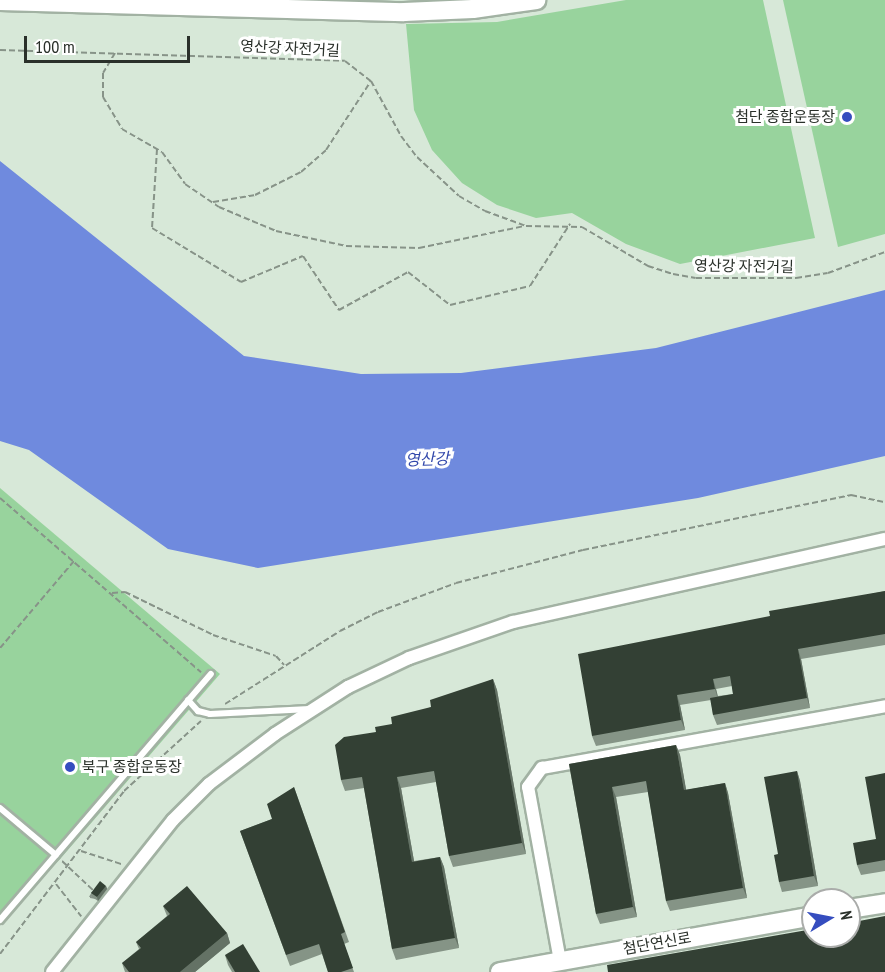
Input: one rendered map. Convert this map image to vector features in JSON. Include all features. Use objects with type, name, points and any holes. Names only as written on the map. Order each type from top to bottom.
[{"type":"street","points":[[0,1],[404,12],[472,9],[536,0]]},
{"type":"street","points":[[52,972],[173,820],[209,783],[312,710],[409,658],[513,622],[885,539]]},
{"type":"street","points":[[560,966],[528,787],[542,768],[885,706]]},
{"type":"street","points":[[861,907],[885,903]]},
{"type":"street","name":"첨단연신로","points":[[500,972],[560,966],[801,918]]},
{"type":"lane","points":[[0,920],[209,676]]},
{"type":"lane","points":[[188,700],[198,711],[210,714],[312,710]]},
{"type":"lane","points":[[0,808],[56,855]]},
{"type":"path","name":"영산강 자전거길","points":[[0,50],[335,58],[355,66],[371,81],[400,136],[439,178],[485,211],[526,226],[570,224],[648,266],[696,278],[813,277],[885,252]]},
{"type":"path","points":[[115,53],[103,72],[103,97],[122,129],[157,149],[185,184],[212,202],[276,231],[372,248],[439,246],[526,226]]},
{"type":"path","points":[[212,202],[242,200],[301,172],[327,150],[371,81]]},
{"type":"path","points":[[157,149],[152,228],[241,282],[303,256],[339,310],[408,272],[450,305],[530,286],[570,224]]},
{"type":"path","points":[[0,498],[209,676]]},
{"type":"path","points":[[0,648],[75,561]]},
{"type":"path","points":[[110,593],[125,592],[213,635],[276,656],[284,665]]},
{"type":"path","points":[[81,851],[134,868]]},
{"type":"path","points":[[68,868],[94,891]]},
{"type":"path","points":[[56,884],[78,916]]},
{"type":"green space","points":[[626,0],[763,0],[815,238],[680,264],[626,244],[572,213],[536,218],[497,205],[462,183],[432,150],[414,110],[406,24],[497,22]]},
{"type":"green space","name":"첨단 종합운동장","points":[[783,0],[885,0],[885,234],[838,247]]},
{"type":"green space","name":"북구 종합운동장","points":[[0,488],[220,674],[60,859],[0,922]]},
{"type":"water","name":"영산강","points":[[0,161],[244,356],[361,374],[461,373],[656,348],[885,290],[885,456],[698,498],[258,568],[168,549],[29,450],[0,441]]},
{"type":"building","points":[[885,591],[885,634],[798,649],[807,698],[713,715],[710,698],[733,694],[730,676],[713,679],[715,689],[677,695],[681,720],[592,736],[578,654],[770,616],[769,611]]},
{"type":"building","points":[[493,679],[522,843],[449,856],[434,771],[397,777],[412,862],[440,857],[455,938],[392,949],[362,777],[341,780],[335,745],[344,737],[376,732],[375,727],[392,724],[391,717],[431,707],[430,700]]},
{"type":"building","points":[[676,745],[684,790],[725,783],[743,888],[666,901],[646,781],[612,787],[633,907],[596,914],[569,764]]},
{"type":"building","points":[[797,771],[814,876],[779,882],[774,855],[778,854],[764,777]]},
{"type":"building","points":[[885,773],[885,860],[857,865],[853,843],[876,839],[865,777]]},
{"type":"building","points":[[294,787],[345,932],[341,934],[353,968],[341,972],[328,972],[319,944],[286,955],[240,831],[272,819],[267,804]]},
{"type":"building","points":[[100,881],[106,886],[97,897],[91,893]]},
{"type":"building","points":[[187,886],[227,933],[180,972],[129,972],[122,963],[141,948],[136,942],[170,914],[163,906]]},
{"type":"building","points":[[885,916],[885,972],[608,972],[607,965],[801,931],[801,948],[861,948],[861,921]]},
{"type":"building","points":[[243,944],[260,972],[235,972],[225,955]]},
{"type":"place","name":"첨단 종합운동장","points":[[847,117]]},
{"type":"place","name":"북구 종합운동장","points":[[70,767]]}]
